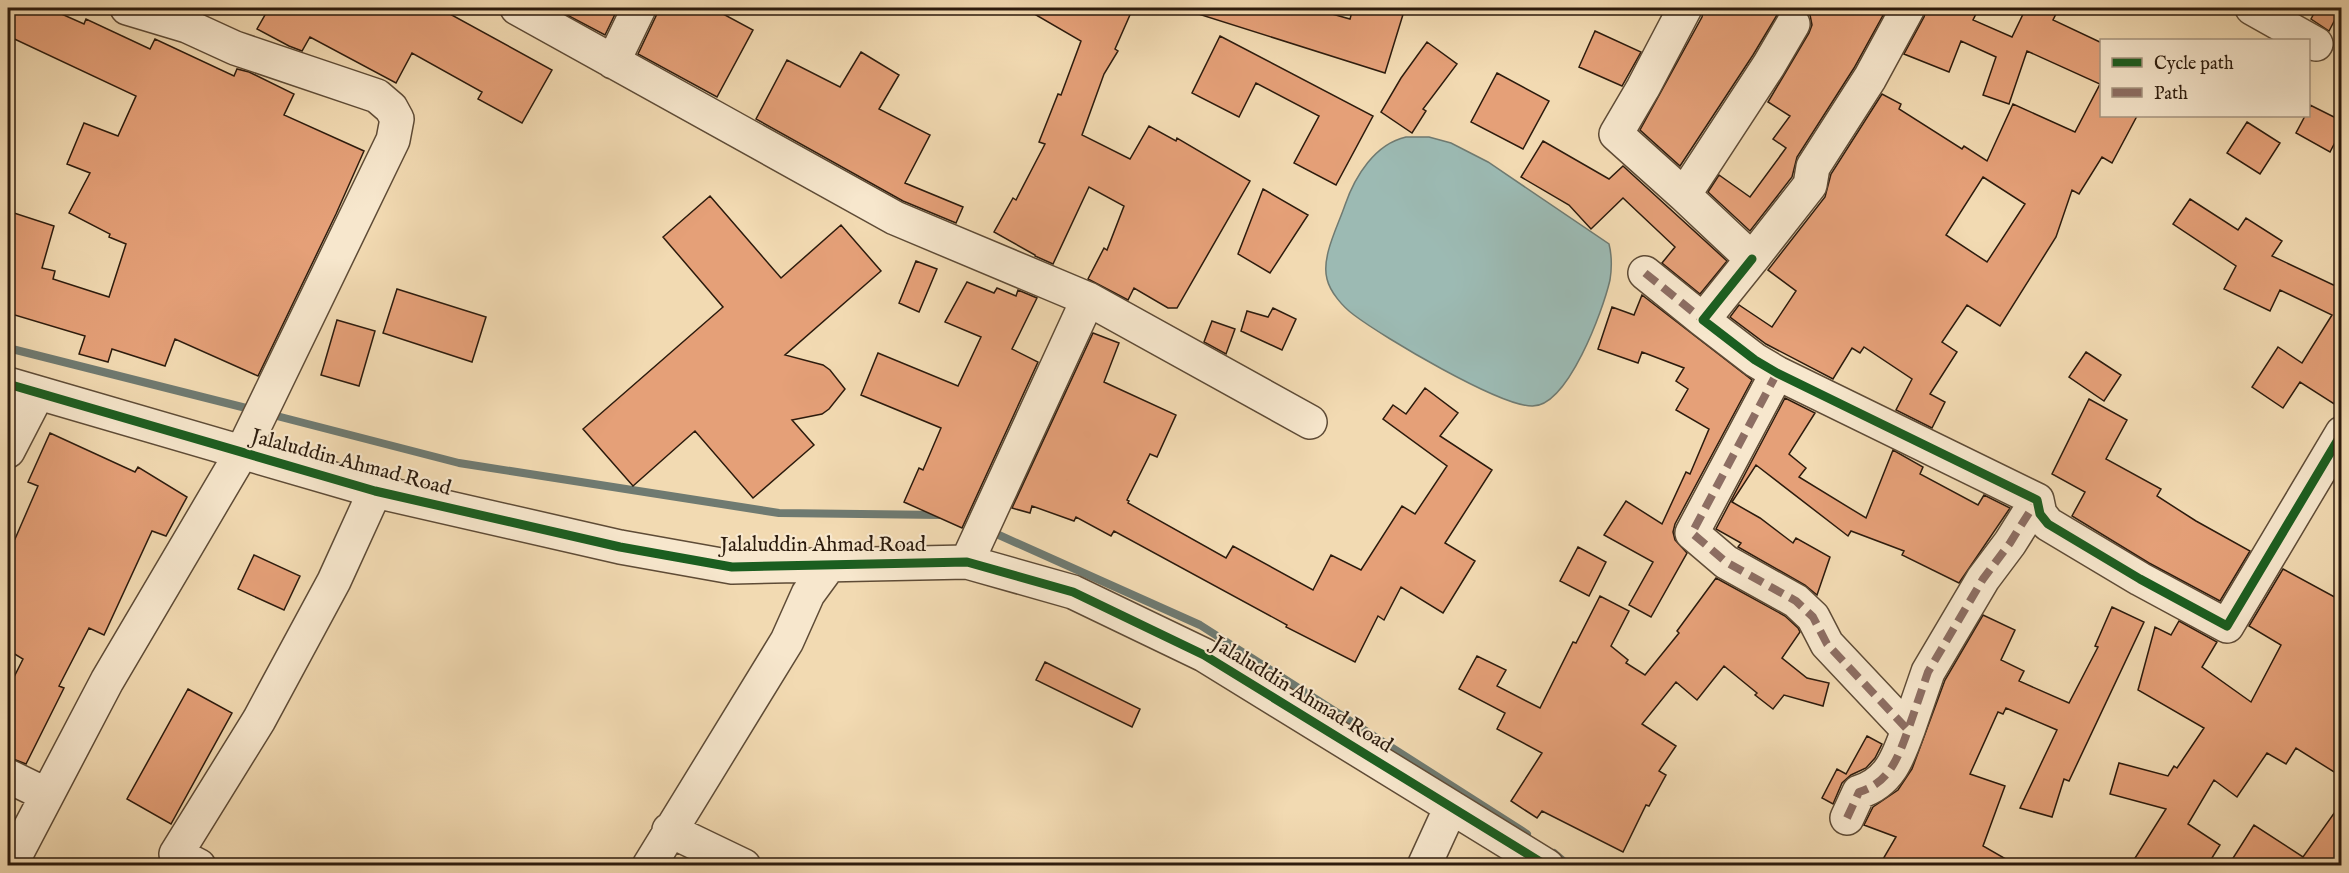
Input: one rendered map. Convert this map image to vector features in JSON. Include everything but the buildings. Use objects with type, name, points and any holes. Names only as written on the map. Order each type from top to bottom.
[{"type":"street","points":[[10,866],[107,681],[242,452],[388,151],[393,140],[397,119],[391,108],[377,96],[235,48],[187,26],[127,8]]},
{"type":"street","points":[[517,8],[895,218],[1088,299],[1310,422]]},
{"type":"street","points":[[613,62],[639,8]]},
{"type":"street","points":[[1685,8],[1616,134],[1752,259]]},
{"type":"street","points":[[1703,320],[1810,185],[1813,167],[1870,78],[1908,8]]},
{"type":"street","points":[[2252,8],[2307,39]]},
{"type":"street","points":[[1684,195],[1793,24]]},
{"type":"street","points":[[2310,41],[2316,44]]},
{"type":"street","points":[[1645,273],[1755,360],[1777,373],[2037,500]]},
{"type":"street","points":[[967,562],[1088,299]]},
{"type":"street","points":[[1777,373],[1692,533],[1726,562],[1796,601],[1813,617],[1827,644],[1908,730]]},
{"type":"street","points":[[8,451],[23,389]]},
{"type":"street","name":"Jalaluddin Ahmad Road","points":[[23,389],[375,491],[620,547],[732,567],[967,562],[1073,592],[1204,655],[1546,866]]},
{"type":"street","points":[[2037,500],[2040,514],[2048,524],[2140,579],[2227,626],[2342,433]]},
{"type":"street","points":[[181,862],[334,581],[375,491]]},
{"type":"street","points":[[1847,818],[1859,792],[1872,789],[1884,779],[1898,758],[1928,672],[1983,579],[2010,543],[2037,500]]},
{"type":"street","points":[[648,866],[787,641],[808,594],[830,564]]},
{"type":"street","points":[[8,776],[47,795]]},
{"type":"street","points":[[1424,866],[1450,807]]},
{"type":"street","points":[[669,830],[744,866]]},
{"type":"water","points":[[1406,137],[1429,137],[1451,143],[1488,162],[1609,244],[1610,280],[1592,333],[1571,374],[1558,391],[1545,402],[1532,406],[1516,403],[1494,395],[1442,369],[1354,315],[1341,304],[1331,289],[1326,270],[1328,251],[1354,183],[1368,163],[1385,146]]},
{"type":"waterway","points":[[8,348],[254,410]]},
{"type":"waterway","points":[[269,414],[459,463],[779,513],[943,515]]},
{"type":"waterway","points":[[990,531],[1200,625],[1527,834]]},
{"type":"waterway","points":[[1554,853],[1569,866]]},
{"type":"marked path","points":[[1645,273],[1703,320]]},
{"type":"marked path","points":[[1777,373],[1692,533],[1726,562],[1796,601],[1813,617],[1827,644],[1908,730],[1928,672],[1983,579],[2010,543],[2037,500]]},
{"type":"marked path","points":[[1847,818],[1859,792],[1878,782],[1891,768],[1908,730]]},
{"type":"cycle path","points":[[1752,259],[1703,320],[1755,360],[1777,373],[2037,500],[2040,514],[2048,524],[2140,579],[2227,626],[2342,433]]},
{"type":"cycle path","points":[[8,384],[375,491],[620,547],[732,567],[967,562],[1073,592],[1204,655],[1547,866]]}]
